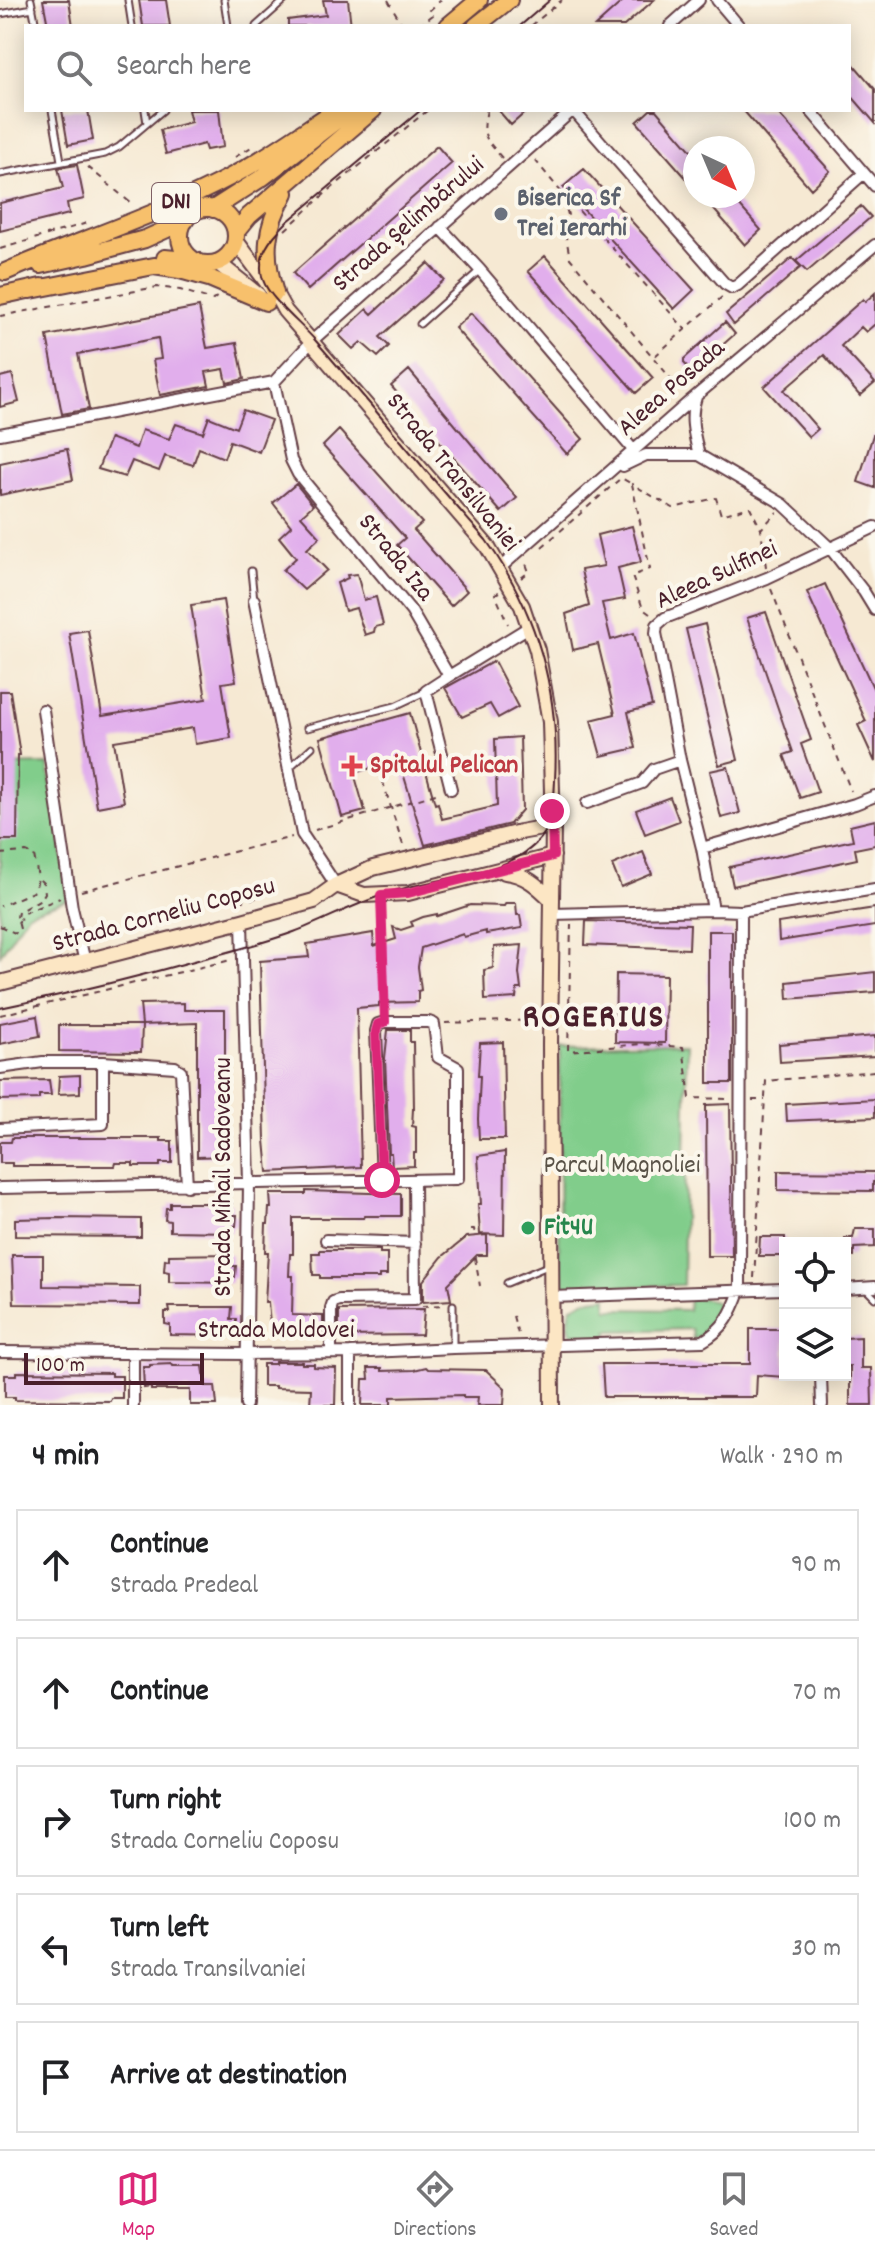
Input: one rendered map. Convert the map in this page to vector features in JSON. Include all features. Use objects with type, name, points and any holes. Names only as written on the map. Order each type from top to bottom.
[{"type":"main road","points":[[450,24],[479,0]]},
{"type":"main road","points":[[479,24],[509,0]]},
{"type":"main road","name":"DN1","points":[[2,273],[160,210],[233,176],[333,112]]},
{"type":"main road","name":"DN1","points":[[2,273],[145,239],[185,221],[197,211],[213,209],[263,177],[347,112]]},
{"type":"main road","name":"DN1","points":[[0,296],[150,260],[164,258],[213,264],[228,256],[249,216],[371,112]]},
{"type":"main road","points":[[31,290],[154,266],[180,270],[270,297],[267,233],[275,210],[292,181]]},
{"type":"main road","name":"DN1","points":[[213,209],[228,217],[236,237]]},
{"type":"main road","name":"DN1","points":[[185,221],[180,239],[183,248],[196,261]]},
{"type":"main road","name":"Strada Transilvaniei","points":[[236,237],[270,297]]},
{"type":"main road","name":"Strada Transilvaniei","points":[[213,264],[218,263],[270,297],[285,311],[471,526],[487,546],[522,606],[543,674],[549,714],[553,826],[550,1020],[552,1405]]},
{"type":"main road","name":"Strada Corneliu Coposu","points":[[0,983],[314,901],[336,885],[373,868],[553,826]]},
{"type":"main road","points":[[336,885],[364,895],[408,893],[553,856]]},
{"type":"main road","points":[[497,872],[516,873],[527,878],[539,886],[552,907]]},
{"type":"street","points":[[672,24],[699,0]]},
{"type":"street","points":[[717,0],[737,24]]},
{"type":"street","name":"Strada Șelimbărului","points":[[311,341],[571,112]]},
{"type":"street","name":"Strada Șelimbărului","points":[[575,112],[729,286]]},
{"type":"street","points":[[812,112],[875,186]]},
{"type":"street","points":[[729,286],[738,285],[864,173]]},
{"type":"street","points":[[440,227],[634,451]]},
{"type":"street","name":"Aleea Posada","points":[[500,568],[875,245]]},
{"type":"street","points":[[0,434],[274,382],[311,341]]},
{"type":"street","name":"Strada Iza","points":[[274,382],[291,460],[298,474],[411,611],[449,676]]},
{"type":"street","points":[[693,399],[693,434],[699,455]]},
{"type":"street","points":[[611,472],[646,455],[699,455],[783,504],[830,548],[875,610]]},
{"type":"street","name":"Aleea Sulfinei","points":[[713,910],[702,848],[680,760],[657,625],[665,618],[767,578],[875,527]]},
{"type":"street","points":[[254,600],[288,769],[297,836],[336,885]]},
{"type":"street","points":[[451,789],[426,691],[529,627]]},
{"type":"street","points":[[43,710],[72,908],[85,962]]},
{"type":"street","points":[[587,803],[642,783],[654,769],[680,760]]},
{"type":"street","points":[[702,848],[875,796]]},
{"type":"street","points":[[552,907],[571,915],[741,911],[875,889]]},
{"type":"street","points":[[740,1291],[741,911]]},
{"type":"street","name":"Strada Mihail Sadoveanu","points":[[242,921],[249,1183],[246,1405]]},
{"type":"street","points":[[0,1188],[187,1186],[458,1178],[458,1068],[438,1057],[432,1023],[378,1024],[382,1180]]},
{"type":"street","points":[[0,1068],[43,1062],[175,1067],[181,1071],[187,1186]]},
{"type":"street","points":[[0,1129],[103,1124],[103,1062]]},
{"type":"street","points":[[331,1353],[333,1302],[415,1299],[414,1180]]},
{"type":"street","points":[[326,1240],[415,1243]]},
{"type":"street","points":[[551,1297],[779,1289]]},
{"type":"street","name":"Strada Moldovei","points":[[0,1352],[350,1353],[703,1341],[732,1315],[740,1291]]},
{"type":"street","points":[[133,1353],[133,1405]]},
{"type":"street","points":[[350,1353],[350,1405]]},
{"type":"street","points":[[821,1381],[822,1405]]},
{"type":"lane","points":[[31,0],[36,24]]},
{"type":"lane","points":[[128,0],[132,24]]},
{"type":"lane","points":[[224,0],[228,24]]},
{"type":"lane","points":[[258,24],[285,0]]},
{"type":"lane","points":[[0,14],[33,8]]},
{"type":"lane","points":[[52,112],[61,161]]},
{"type":"lane","points":[[145,112],[147,124]]},
{"type":"lane","points":[[0,174],[105,154],[119,147],[161,112]]},
{"type":"lane","points":[[420,324],[480,270]]},
{"type":"lane","points":[[251,571],[254,600]]},
{"type":"lane","points":[[307,728],[395,706],[426,691]]},
{"type":"lane","points":[[288,769],[312,747]]},
{"type":"lane","points":[[507,1283],[551,1265]]},
{"type":"lane","points":[[870,1287],[875,1298]]},
{"type":"lane","points":[[453,1305],[453,1348]]},
{"type":"path","points":[[388,0],[402,24]]},
{"type":"path","points":[[422,24],[433,15],[429,11],[441,0]]},
{"type":"path","points":[[533,24],[562,0]]},
{"type":"path","points":[[487,112],[484,137],[509,167]]},
{"type":"path","points":[[228,161],[262,141]]},
{"type":"path","points":[[528,151],[685,329]]},
{"type":"path","points":[[81,158],[83,165],[92,169],[136,208]]},
{"type":"path","points":[[562,193],[568,215],[565,232],[570,258],[653,357],[693,399]]},
{"type":"path","points":[[0,249],[95,221]]},
{"type":"path","points":[[653,357],[729,286]]},
{"type":"path","points":[[537,551],[621,478],[673,508],[716,498],[721,515],[750,507],[761,529],[767,578],[855,804]]},
{"type":"path","points":[[632,484],[650,569],[632,576],[643,609],[661,622]]},
{"type":"path","points":[[761,529],[783,504]]},
{"type":"path","points":[[513,636],[495,594],[529,572],[525,561]]},
{"type":"path","points":[[379,770],[407,859]]},
{"type":"path","points":[[142,874],[297,836],[451,789]]},
{"type":"path","points":[[0,854],[26,852],[34,855],[38,878],[35,891],[0,906]]},
{"type":"path","points":[[20,929],[18,912],[41,899],[45,893],[44,884],[38,878]]},
{"type":"path","points":[[381,895],[385,1022]]},
{"type":"path","points":[[242,897],[243,901],[260,897]]},
{"type":"path","points":[[571,915],[568,1051],[640,1044],[683,1047],[690,1098],[765,1100]]},
{"type":"path","points":[[0,926],[17,934]]},
{"type":"path","points":[[0,1015],[243,953]]},
{"type":"path","points":[[432,1023],[569,1019]]},
{"type":"path","points":[[754,1289],[766,1081],[875,1071]]},
{"type":"path","points":[[471,1229],[474,1229],[475,1235]]},
{"type":"path","points":[[475,1258],[480,1286]]},
{"type":"path","points":[[415,1299],[421,1306],[453,1305]]},
{"type":"path","points":[[513,1316],[522,1347]]},
{"type":"green space","points":[[48,764],[69,899],[28,913],[0,955],[0,765]]},
{"type":"green space","name":"Parcul Magnoliei","points":[[687,1044],[683,1285],[559,1288],[560,1046]]},
{"type":"green space","points":[[607,1297],[607,1309],[688,1310],[689,1299],[699,1298],[713,1301],[723,1312],[711,1330],[693,1339],[692,1329],[608,1331],[608,1341],[576,1337],[569,1327],[571,1308],[584,1300]]},
{"type":"building","points":[[43,0],[69,0],[73,24],[48,24]]},
{"type":"building","points":[[139,0],[166,0],[170,24],[143,24]]},
{"type":"building","points":[[323,0],[348,0],[351,24],[288,24],[288,20],[326,15]]},
{"type":"building","points":[[624,0],[654,0],[626,24],[597,24]]},
{"type":"building","points":[[851,61],[875,89],[875,123],[851,95]]},
{"type":"building","points":[[62,112],[88,112],[93,140],[68,145]]},
{"type":"building","points":[[188,112],[219,112],[223,147],[206,150],[204,144],[166,154],[160,130],[191,122]]},
{"type":"building","points":[[500,112],[526,112],[511,125]]},
{"type":"building","points":[[648,112],[658,112],[683,141],[683,174],[637,122]]},
{"type":"building","points":[[745,112],[777,112],[830,171],[811,189]]},
{"type":"building","points":[[437,146],[452,163],[308,290],[293,273]]},
{"type":"building","points":[[77,165],[84,199],[67,203],[69,214],[0,231],[0,203],[63,188],[58,168]]},
{"type":"building","points":[[584,169],[694,290],[674,309],[563,187]]},
{"type":"building","points":[[861,206],[871,217],[807,272],[796,261]]},
{"type":"building","points":[[713,208],[742,208],[761,230],[745,245]]},
{"type":"building","points":[[545,256],[653,378],[636,393],[528,271]]},
{"type":"building","points":[[792,258],[801,267],[734,325],[726,314]]},
{"type":"building","points":[[428,263],[444,280],[380,337],[389,346],[378,357],[361,342],[353,349],[339,335],[367,309],[372,314]]},
{"type":"building","points":[[875,293],[875,324],[866,332],[861,327],[841,346],[875,383],[860,396],[824,355],[784,390],[818,429],[809,437],[764,387],[863,299],[865,302]]},
{"type":"building","points":[[199,307],[207,348],[237,343],[244,379],[227,383],[224,369],[206,372],[209,386],[160,395],[153,360],[161,359],[158,338],[78,354],[89,409],[62,414],[47,336]]},
{"type":"building","points":[[471,313],[583,439],[567,454],[455,328]]},
{"type":"building","points":[[725,322],[735,334],[692,372],[684,359]]},
{"type":"building","points":[[409,370],[517,498],[501,512],[391,386]]},
{"type":"building","points":[[12,374],[19,402],[0,407],[0,377]]},
{"type":"building","points":[[243,410],[271,420],[259,452],[230,441],[224,458],[199,448],[193,465],[165,456],[159,471],[132,461],[125,477],[98,469],[110,438],[136,448],[142,430],[169,439],[176,424],[203,433],[209,417],[236,428]]},
{"type":"building","points":[[339,430],[422,523],[414,530],[467,591],[451,606],[397,545],[405,538],[323,446]]},
{"type":"building","points":[[875,436],[875,488],[858,482]]},
{"type":"building","points":[[67,449],[73,480],[0,495],[0,463]]},
{"type":"building","points":[[296,484],[313,505],[301,516],[320,537],[307,549],[327,570],[304,590],[283,570],[296,558],[279,537],[291,526],[273,503]]},
{"type":"building","points":[[632,526],[641,562],[618,568],[625,599],[602,603],[611,640],[634,633],[652,706],[628,712],[636,748],[601,756],[591,720],[615,714],[598,644],[573,650],[566,614],[589,606],[581,570],[604,566],[597,535]]},
{"type":"building","points":[[357,574],[364,600],[376,597],[383,625],[365,635],[356,608],[345,611],[337,583],[348,578],[347,575]]},
{"type":"building","points":[[825,584],[875,692],[875,762],[858,725],[866,721],[807,592]]},
{"type":"building","points":[[223,600],[236,681],[222,683],[231,738],[195,744],[193,728],[114,741],[124,802],[97,807],[69,633],[88,630],[102,716],[206,699],[191,605]]},
{"type":"building","points":[[766,612],[811,740],[801,744],[818,792],[800,798],[784,755],[793,752],[747,618]]},
{"type":"building","points":[[705,624],[738,760],[719,765],[686,629]]},
{"type":"building","points":[[494,661],[518,707],[498,718],[490,704],[462,717],[445,688]]},
{"type":"building","points":[[0,691],[10,691],[20,755],[17,840],[0,840]]},
{"type":"building","points":[[410,713],[442,819],[497,806],[495,739],[520,737],[522,810],[510,824],[425,845],[399,760],[354,773],[365,811],[342,817],[320,738]]},
{"type":"building","points":[[728,767],[740,813],[721,818],[710,771]]},
{"type":"building","points":[[670,797],[679,821],[645,834],[636,810]]},
{"type":"building","points":[[875,820],[875,845],[855,849],[857,859],[733,886],[729,867],[853,840],[850,826]]},
{"type":"building","points":[[643,852],[652,874],[621,887],[612,865]]},
{"type":"building","points":[[506,903],[516,903],[522,928],[486,934],[486,931],[464,937],[463,934],[421,948],[418,1002],[379,1003],[379,1006],[357,1008],[361,1167],[268,1172],[260,961],[309,957],[307,944],[373,933],[374,946],[396,939],[393,927],[401,930],[413,926],[411,922],[423,917],[437,916],[470,905],[504,906]]},
{"type":"building","points":[[875,908],[875,926],[779,941],[778,923]]},
{"type":"building","points":[[586,921],[690,924],[689,949],[585,945]]},
{"type":"building","points":[[708,931],[732,931],[732,1083],[708,1083]]},
{"type":"building","points":[[522,945],[521,989],[517,989],[516,998],[485,1000],[484,970],[493,968],[494,947]]},
{"type":"building","points":[[875,972],[875,992],[788,999],[787,982]]},
{"type":"building","points":[[616,974],[666,975],[665,1043],[615,1042]]},
{"type":"building","points":[[184,1003],[184,1010],[225,1010],[225,1156],[197,1157],[197,1023],[142,1025],[140,1004]]},
{"type":"building","points":[[37,1016],[40,1036],[0,1044],[0,1023]]},
{"type":"building","points":[[59,1025],[142,1025],[141,1052],[59,1051]]},
{"type":"building","points":[[388,1030],[410,1030],[410,1042],[413,1042],[414,1166],[392,1167],[389,1153],[385,1058]]},
{"type":"building","points":[[875,1036],[875,1056],[780,1062],[779,1044]]},
{"type":"building","points":[[503,1042],[505,1139],[479,1139],[480,1043]]},
{"type":"building","points":[[80,1075],[80,1093],[58,1094],[59,1076]]},
{"type":"building","points":[[49,1080],[51,1095],[39,1095],[39,1099],[0,1100],[0,1081]]},
{"type":"building","points":[[875,1099],[875,1117],[787,1121],[786,1104]]},
{"type":"building","points":[[730,1104],[732,1256],[707,1256],[706,1105]]},
{"type":"building","points":[[12,1138],[161,1138],[161,1141],[172,1141],[172,1163],[160,1163],[160,1166],[116,1163],[115,1166],[12,1166],[12,1163],[0,1163],[0,1142],[11,1142]]},
{"type":"building","points":[[505,1152],[504,1235],[480,1234],[478,1156]]},
{"type":"building","points":[[778,1171],[875,1172],[875,1182],[873,1191],[778,1190]]},
{"type":"building","points":[[306,1191],[401,1194],[401,1216],[293,1218],[293,1254],[290,1254],[289,1276],[293,1276],[292,1315],[323,1316],[323,1337],[271,1336],[268,1302],[265,1302],[266,1224],[271,1208],[270,1194],[306,1194]]},
{"type":"building","points":[[170,1203],[232,1203],[232,1215],[237,1215],[236,1226],[232,1226],[232,1232],[170,1231],[170,1221],[165,1220],[166,1208],[170,1208]]},
{"type":"building","points":[[15,1219],[141,1219],[141,1237],[15,1236]]},
{"type":"building","points":[[855,1229],[875,1229],[875,1247],[854,1248],[854,1256],[851,1256]]},
{"type":"building","points":[[487,1235],[487,1255],[477,1255],[448,1284],[451,1300],[423,1302],[423,1281],[442,1257],[467,1237]]},
{"type":"building","points":[[760,1237],[779,1237],[779,1256],[759,1256]]},
{"type":"building","points":[[320,1250],[380,1250],[380,1253],[387,1253],[387,1275],[379,1275],[379,1278],[320,1278],[320,1275],[313,1275],[312,1253],[320,1253]]},
{"type":"building","points":[[231,1254],[231,1266],[236,1266],[231,1283],[169,1282],[169,1272],[164,1271],[165,1259],[169,1260],[169,1255]]},
{"type":"building","points":[[12,1255],[43,1255],[43,1286],[140,1287],[140,1305],[14,1304]]},
{"type":"building","points":[[169,1307],[232,1307],[231,1319],[236,1319],[236,1330],[231,1330],[231,1336],[170,1335],[170,1325],[165,1324],[165,1312],[170,1312]]},
{"type":"building","points":[[424,1309],[422,1335],[339,1336],[339,1310]]},
{"type":"building","points":[[750,1329],[779,1329],[779,1377],[757,1375],[756,1397],[604,1397],[602,1364],[750,1364]]},
{"type":"building","points":[[861,1337],[861,1368],[871,1368],[872,1405],[850,1405],[851,1338]]},
{"type":"building","points":[[302,1362],[314,1364],[314,1367],[336,1368],[335,1405],[310,1405],[311,1389],[263,1386],[263,1364]]},
{"type":"building","points":[[172,1364],[203,1366],[206,1386],[215,1386],[217,1405],[190,1405],[190,1390],[144,1388],[143,1367]]},
{"type":"building","points":[[426,1367],[486,1370],[505,1388],[504,1405],[477,1405],[478,1397],[463,1395],[391,1397],[391,1405],[362,1405],[363,1379],[369,1379],[368,1368],[382,1368],[382,1371]]},
{"type":"building","points":[[16,1372],[112,1373],[112,1376],[122,1376],[122,1398],[111,1398],[110,1401],[15,1400],[15,1397],[5,1397],[5,1375],[16,1375]]},
{"type":"tram line","points":[[522,24],[550,0]]},
{"type":"tram line","points":[[0,1008],[115,982],[253,945],[294,932],[382,895],[493,868],[527,851],[549,825],[555,780],[554,716],[542,654],[519,595],[486,540],[315,340],[272,295],[261,271],[263,255],[275,234],[419,112]]},
{"type":"place","name":"Biserica Sf Trei Ierarhi","points":[[501,214]]},
{"type":"place","name":"Spitalul Pelican","points":[[352,766]]},
{"type":"place","name":"Fit4U","points":[[528,1228]]},
{"type":"district","name":"ROGERIUS","points":[[594,1019]]},
{"type":"route","points":[[382,1180],[376,1031],[378,1024],[385,1022],[381,895],[408,893],[553,856],[552,811]]}]
